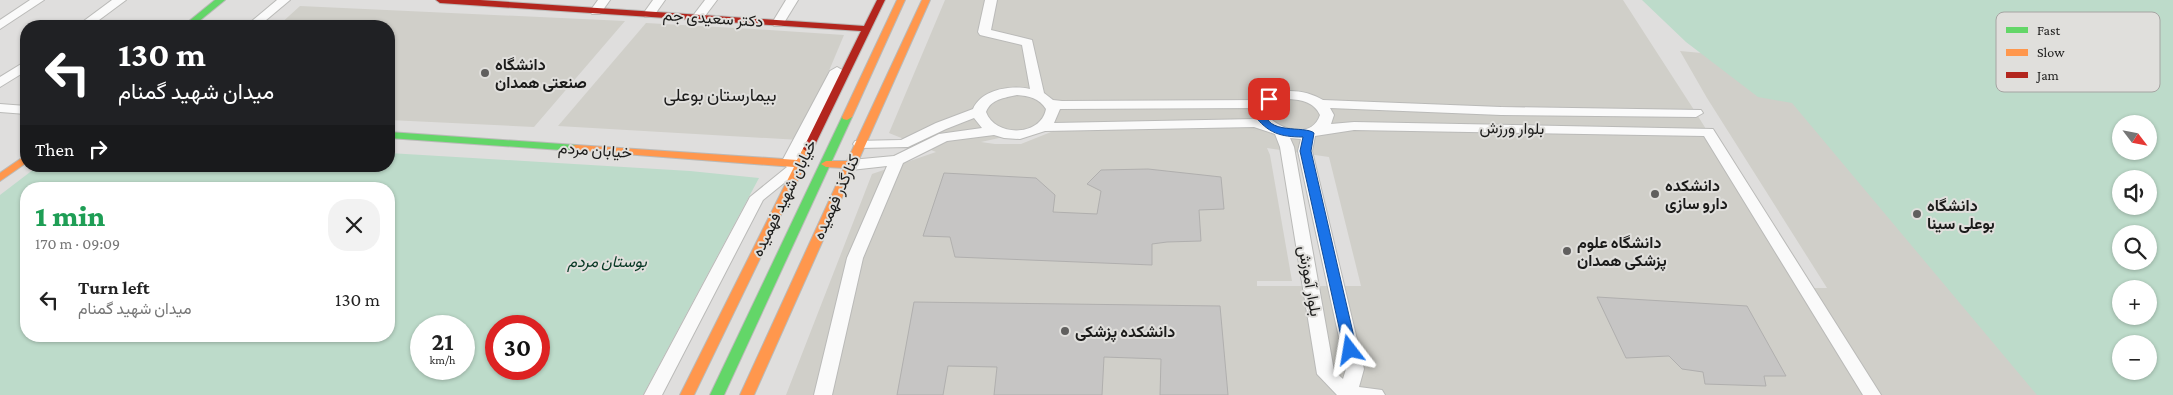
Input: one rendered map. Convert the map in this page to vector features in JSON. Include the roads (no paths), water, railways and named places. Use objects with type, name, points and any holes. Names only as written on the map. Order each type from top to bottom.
[{"type":"street","points":[[0,25],[38,0]]},
{"type":"street","points":[[91,20],[120,0]]},
{"type":"street","points":[[195,20],[220,0]]},
{"type":"street","points":[[259,20],[284,0]]},
{"type":"street","name":"دکتر سعیدی جم","points":[[440,0],[548,4],[596,10],[863,28]]},
{"type":"street","points":[[596,10],[604,0]]},
{"type":"street","points":[[649,14],[660,0]]},
{"type":"street","points":[[698,17],[710,0]]},
{"type":"street","points":[[778,23],[792,0]]},
{"type":"street","points":[[653,395],[757,197],[794,163],[863,28],[881,0]]},
{"type":"street","name":"خیابان شهید فهمیده","points":[[717,395],[901,0]]},
{"type":"street","name":"کنارگذر فهمیده","points":[[747,395],[926,0]]},
{"type":"street","points":[[991,0],[984,32],[1028,43],[1038,94]]},
{"type":"street","points":[[0,83],[20,69]]},
{"type":"street","points":[[1017,91],[1038,94],[1050,103],[1062,105],[1262,104],[1278,96],[1289,94],[1306,97],[1320,104],[1327,115],[1327,121],[1313,132],[1299,134],[1278,131],[1255,123],[1042,127],[1024,134],[1003,134],[985,126],[980,119],[979,112],[981,106],[995,95],[1017,91]]},
{"type":"street","points":[[1042,127],[1052,116],[1050,103]]},
{"type":"street","points":[[1262,104],[1260,115],[1268,125],[1278,131]]},
{"type":"street","name":"بلوار ورزش","points":[[1320,104],[1501,110],[1696,112]]},
{"type":"street","points":[[0,108],[20,110]]},
{"type":"street","points":[[860,144],[902,144],[979,112]]},
{"type":"street","name":"بلوار ورزش","points":[[1313,132],[1354,126],[1708,132],[1872,395]]},
{"type":"street","points":[[826,164],[851,165],[897,160],[944,137],[993,131]]},
{"type":"street","name":"بلوار آموزش","points":[[1278,131],[1287,147],[1326,374],[1348,394],[1355,368],[1332,275],[1305,151],[1313,132]]},
{"type":"street","name":"خیابان مردم","points":[[395,135],[794,163]]},
{"type":"street","points":[[0,166],[20,151]]},
{"type":"street","points":[[823,395],[855,258],[897,160]]},
{"type":"street","points":[[0,178],[20,163]]},
{"type":"street","name":"خیابان شهید فهمیده","points":[[687,395],[794,163]]},
{"type":"street","points":[[1309,274],[1332,275]]},
{"type":"street","points":[[1348,394],[1376,395]]},
{"type":"place","name":"دانشگاه صنعتی همدان","points":[[485,73]]},
{"type":"place","name":"دانشکده دارو سازی","points":[[1655,194]]},
{"type":"place","name":"دانشگاه بوعلی سینا","points":[[1917,214]]},
{"type":"place","name":"دانشگاه علوم پزشکی همدان","points":[[1567,251]]},
{"type":"place","name":"دانشکده پزشکی","points":[[1065,331]]},
{"type":"district","name":"بیمارستان بوعلی","points":[[720,95]]},
{"type":"park label","name":"بوستان مردم","points":[[607,261]]}]
